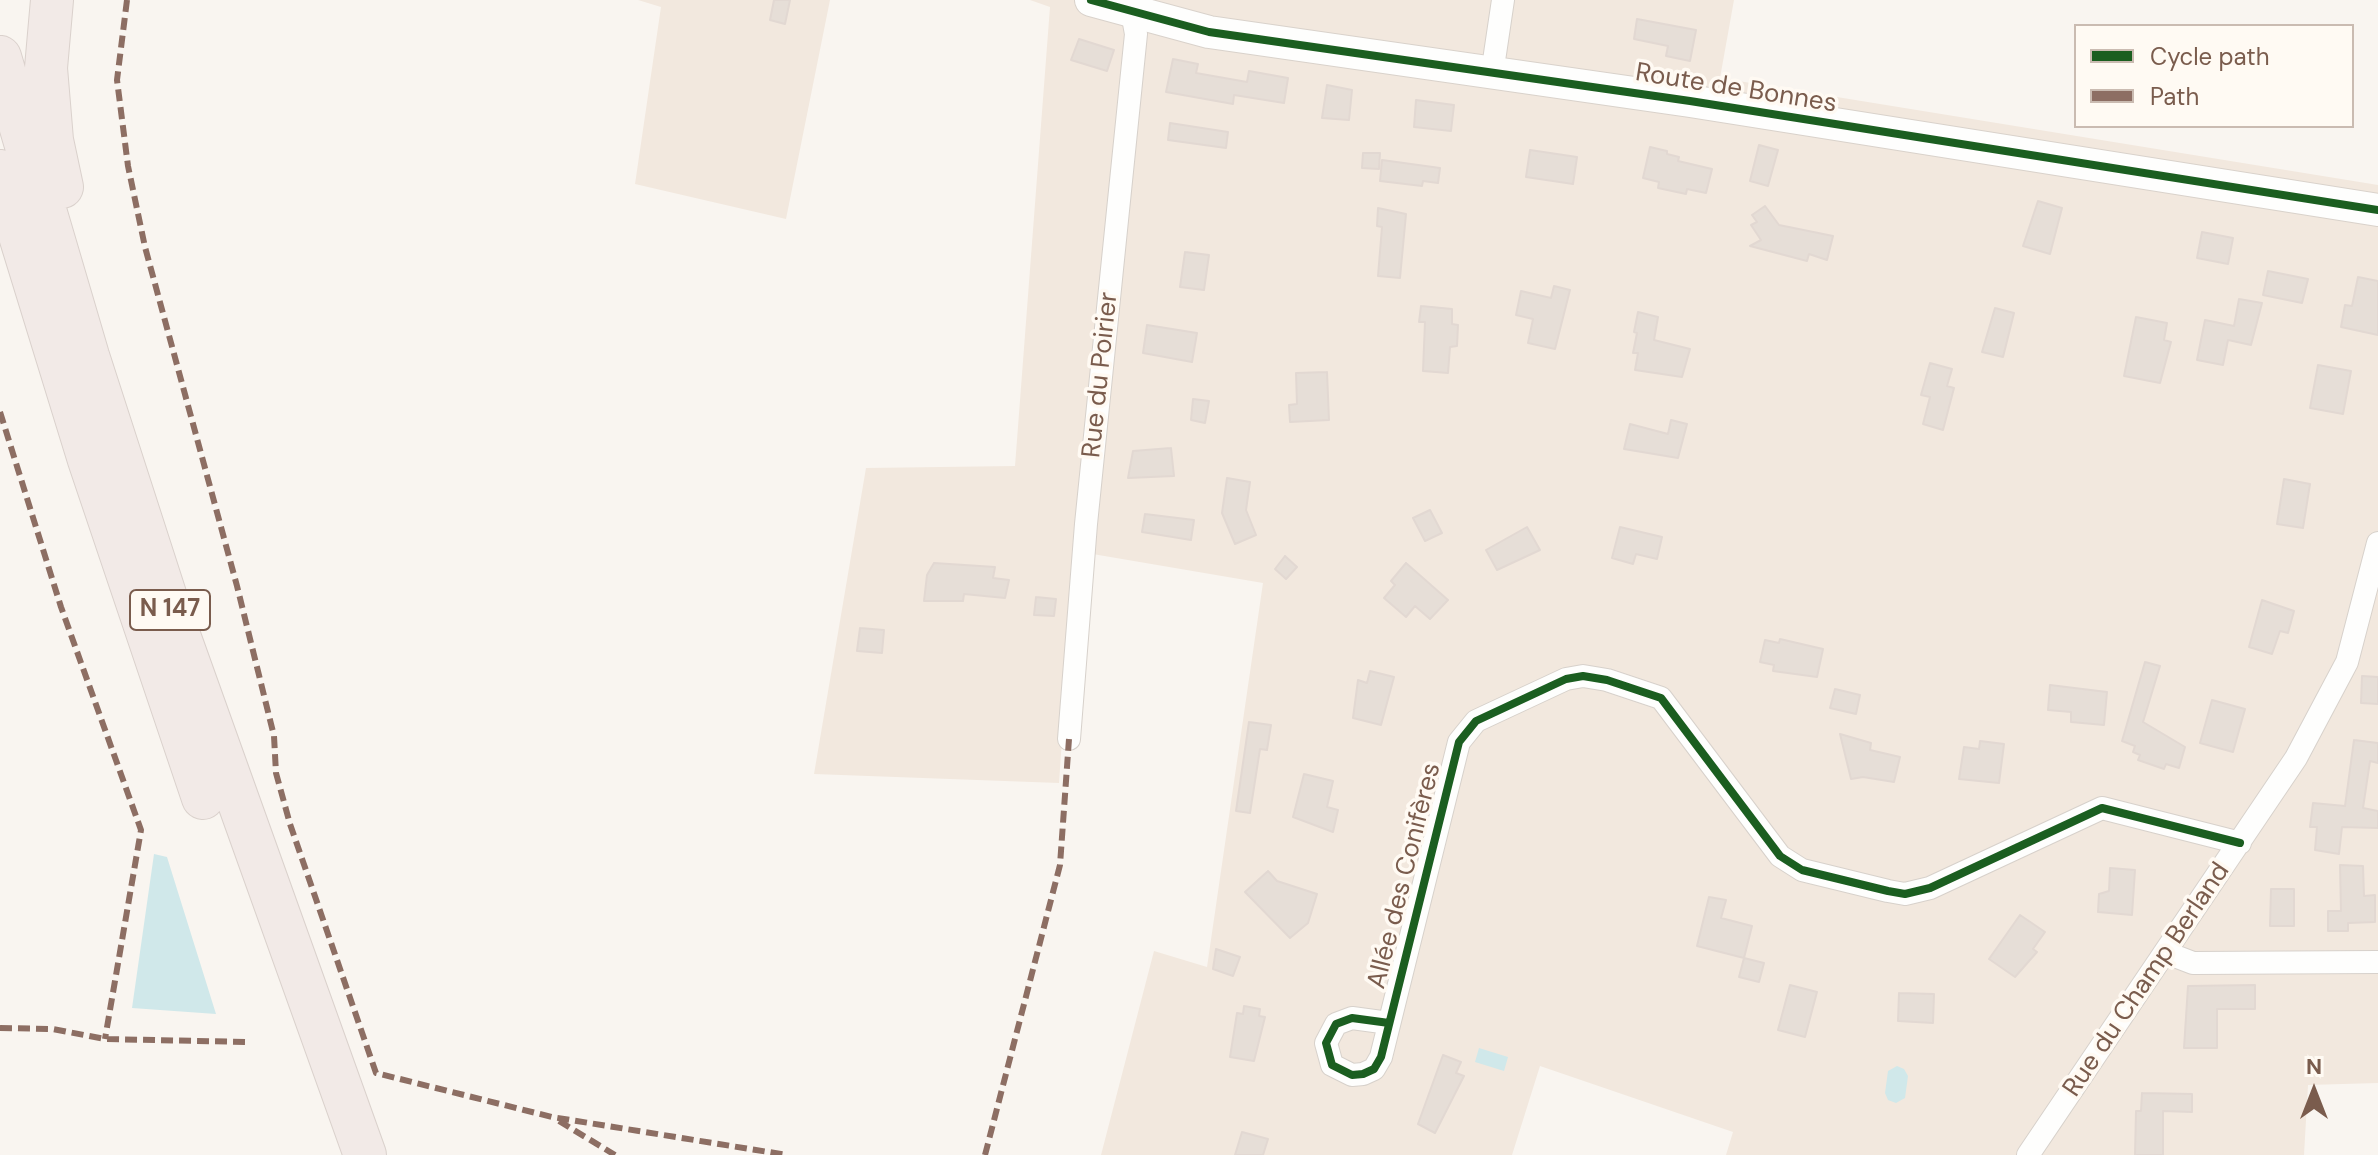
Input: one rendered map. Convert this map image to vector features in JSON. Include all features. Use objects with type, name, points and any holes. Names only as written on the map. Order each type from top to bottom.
[{"type":"highway","points":[[52,0],[46,68],[52,140],[94,327],[88,356]]},
{"type":"highway","name":"N 147","points":[[0,57],[88,356],[232,790],[365,1155]]},
{"type":"highway","name":"N 147","points":[[1,179],[142,620],[336,1155]]},
{"type":"street","name":"Route de Bonnes","points":[[1091,0],[1131,6],[1209,32],[1722,106],[2378,210]]},
{"type":"street","points":[[1492,74],[1503,0]]},
{"type":"street","name":"Rue du Poirier","points":[[1069,739],[1086,524],[1136,34],[1131,6]]},
{"type":"street","name":"Rue du Champ Berland","points":[[2028,1155],[2296,758],[2347,662],[2378,543]]},
{"type":"street","name":"Allée des Conifères","points":[[1389,1023],[1459,742],[1476,721],[1566,679],[1583,676],[1607,680],[1661,698],[1780,856],[1802,870],[1888,891],[1905,894],[1930,888],[2102,808],[2240,843]]},
{"type":"street","points":[[2167,953],[2193,963],[2378,962]]},
{"type":"shaded area","points":[[638,0],[830,0],[786,219],[635,184],[661,7]]},
{"type":"shaded area","points":[[1030,0],[1734,0],[1720,78],[2378,185],[2378,1083],[2308,1085],[2304,1155],[1726,1155],[1733,1132],[1540,1066],[1512,1155],[1101,1155],[1154,951],[1207,967],[1263,583],[1075,551],[1059,783],[814,774],[866,468],[1015,466],[1050,7]]},
{"type":"water","points":[[154,854],[167,857],[216,1014],[132,1008]]},
{"type":"water","points":[[1479,1048],[1508,1057],[1504,1071],[1475,1062]]},
{"type":"water","points":[[1897,1066],[1904,1069],[1908,1076],[1905,1098],[1896,1103],[1888,1100],[1885,1093],[1888,1071]]},
{"type":"building","points":[[774,0],[790,0],[785,24],[770,20]]},
{"type":"building","points":[[1637,19],[1696,30],[1690,61],[1666,56],[1668,46],[1634,39]]},
{"type":"building","points":[[1079,39],[1114,50],[1107,71],[1071,60]]},
{"type":"building","points":[[1173,59],[1198,64],[1196,73],[1247,82],[1249,71],[1288,78],[1284,103],[1234,95],[1233,104],[1166,92]]},
{"type":"building","points":[[1327,85],[1352,90],[1349,120],[1322,118]]},
{"type":"building","points":[[1416,100],[1454,105],[1451,131],[1414,127]]},
{"type":"building","points":[[1170,123],[1228,132],[1226,148],[1168,140]]},
{"type":"building","points":[[1759,145],[1778,150],[1768,186],[1750,181]]},
{"type":"building","points":[[1650,147],[1679,157],[1678,161],[1712,169],[1706,193],[1687,189],[1686,194],[1658,188],[1659,182],[1643,178]]},
{"type":"building","points":[[1530,150],[1577,157],[1573,184],[1526,177]]},
{"type":"building","points":[[1363,153],[1380,153],[1379,169],[1362,168]]},
{"type":"building","points":[[1382,160],[1440,168],[1438,183],[1423,181],[1422,186],[1380,181]]},
{"type":"building","points":[[2038,201],[2062,208],[2050,254],[2023,246]]},
{"type":"building","points":[[1765,206],[1779,225],[1833,236],[1827,260],[1809,254],[1807,261],[1750,246],[1761,240],[1751,225],[1757,222],[1752,215]]},
{"type":"building","points":[[1378,208],[1406,214],[1400,278],[1378,276],[1382,227],[1377,226]]},
{"type":"building","points":[[2202,232],[2233,238],[2228,264],[2197,258]]},
{"type":"building","points":[[1185,252],[1209,255],[1204,290],[1180,287]]},
{"type":"building","points":[[2268,271],[2308,279],[2302,303],[2263,295]]},
{"type":"building","points":[[2358,277],[2378,281],[2378,335],[2341,327],[2345,305],[2352,306]]},
{"type":"building","points":[[1554,286],[1570,290],[1555,349],[1528,343],[1533,319],[1516,315],[1521,291],[1551,298]]},
{"type":"building","points":[[2239,299],[2262,303],[2251,345],[2228,340],[2223,365],[2197,360],[2205,320],[2234,326]]},
{"type":"building","points":[[1421,306],[1452,309],[1452,324],[1458,325],[1457,346],[1450,347],[1448,373],[1423,371],[1425,322],[1419,322]]},
{"type":"building","points":[[1995,308],[2014,313],[2003,357],[1982,352]]},
{"type":"building","points":[[1638,312],[1658,317],[1654,340],[1690,349],[1682,377],[1635,370],[1638,353],[1633,353],[1637,333],[1634,332]]},
{"type":"building","points":[[2136,317],[2167,323],[2164,340],[2171,342],[2160,383],[2124,376]]},
{"type":"building","points":[[1147,325],[1197,333],[1192,362],[1143,353]]},
{"type":"building","points":[[1930,363],[1952,369],[1947,386],[1954,388],[1943,430],[1923,424],[1930,397],[1921,395]]},
{"type":"building","points":[[2318,365],[2351,371],[2343,414],[2310,408]]},
{"type":"building","points":[[1327,372],[1329,420],[1290,422],[1289,405],[1297,404],[1296,373]]},
{"type":"building","points":[[1193,399],[1209,401],[1205,423],[1191,420]]},
{"type":"building","points":[[1671,420],[1687,424],[1678,458],[1624,449],[1630,424],[1668,434]]},
{"type":"building","points":[[1171,448],[1174,476],[1128,478],[1133,451]]},
{"type":"building","points":[[1227,478],[1250,482],[1246,510],[1256,535],[1235,544],[1222,513]]},
{"type":"building","points":[[2284,479],[2310,484],[2303,528],[2277,524]]},
{"type":"building","points":[[1430,510],[1442,533],[1425,541],[1413,518]]},
{"type":"building","points":[[1145,514],[1194,520],[1191,540],[1142,532]]},
{"type":"building","points":[[1527,527],[1540,550],[1497,570],[1486,550]]},
{"type":"building","points":[[1620,527],[1662,537],[1657,559],[1636,554],[1633,564],[1612,558]]},
{"type":"building","points":[[1285,556],[1297,567],[1286,579],[1275,569]]},
{"type":"building","points":[[934,563],[995,567],[993,578],[1009,580],[1005,598],[964,594],[963,601],[924,601],[927,575]]},
{"type":"building","points":[[1406,563],[1448,600],[1430,619],[1415,606],[1406,617],[1384,598],[1395,585],[1391,581]]},
{"type":"building","points":[[1036,597],[1056,599],[1054,616],[1034,615]]},
{"type":"building","points":[[2262,600],[2294,611],[2288,633],[2280,631],[2272,654],[2249,647]]},
{"type":"building","points":[[860,628],[884,630],[882,653],[857,651]]},
{"type":"building","points":[[1780,639],[1823,649],[1817,677],[1773,671],[1774,665],[1760,662],[1765,640],[1779,643]]},
{"type":"building","points":[[2145,662],[2160,666],[2143,722],[2185,747],[2179,768],[2166,764],[2164,769],[2138,760],[2140,755],[2133,752],[2135,746],[2122,741]]},
{"type":"building","points":[[1370,671],[1394,677],[1381,725],[1353,718],[1358,680],[1367,683]]},
{"type":"building","points":[[2362,676],[2378,677],[2378,704],[2361,703]]},
{"type":"building","points":[[2050,685],[2107,692],[2104,725],[2071,722],[2071,712],[2048,710]]},
{"type":"building","points":[[1835,689],[1860,695],[1856,714],[1830,708]]},
{"type":"building","points":[[2212,700],[2245,709],[2233,752],[2200,743]]},
{"type":"building","points":[[1249,722],[1271,725],[1267,750],[1260,749],[1250,813],[1236,811]]},
{"type":"building","points":[[1840,734],[1871,743],[1870,750],[1900,757],[1894,782],[1863,777],[1851,779]]},
{"type":"building","points":[[2354,740],[2378,743],[2378,763],[2370,761],[2363,808],[2378,811],[2378,828],[2342,827],[2339,854],[2315,850],[2317,827],[2310,827],[2313,803],[2345,806]]},
{"type":"building","points":[[1980,741],[2004,744],[1999,783],[1959,779],[1964,747],[1979,749]]},
{"type":"building","points":[[1304,774],[1333,781],[1327,807],[1338,810],[1333,832],[1293,817]]},
{"type":"building","points":[[2340,865],[2363,866],[2364,896],[2375,895],[2375,922],[2348,923],[2348,931],[2328,931],[2328,911],[2341,911]]},
{"type":"building","points":[[2110,868],[2135,870],[2132,915],[2098,912],[2099,894],[2109,891]]},
{"type":"building","points":[[1268,871],[1277,881],[1317,894],[1308,923],[1290,938],[1245,892]]},
{"type":"building","points":[[2271,889],[2294,889],[2294,926],[2270,926]]},
{"type":"building","points":[[1709,897],[1726,900],[1721,918],[1752,926],[1744,958],[1697,946]]},
{"type":"building","points":[[2020,915],[2045,932],[2033,949],[2037,952],[2015,977],[1989,959]]},
{"type":"building","points":[[1216,949],[1240,957],[1233,976],[1213,969]]},
{"type":"building","points":[[1744,958],[1764,963],[1759,982],[1739,977]]},
{"type":"building","points":[[1790,985],[1817,992],[1805,1037],[1778,1030]]},
{"type":"building","points":[[2255,985],[2255,1009],[2217,1009],[2217,1048],[2184,1048],[2188,986]]},
{"type":"building","points":[[1899,993],[1934,994],[1933,1023],[1898,1021]]},
{"type":"building","points":[[1244,1006],[1260,1009],[1259,1016],[1265,1017],[1254,1061],[1230,1057],[1237,1013],[1243,1014]]},
{"type":"building","points":[[1443,1055],[1461,1062],[1456,1073],[1464,1076],[1435,1133],[1418,1124]]},
{"type":"building","points":[[2142,1093],[2192,1094],[2192,1112],[2163,1111],[2163,1155],[2135,1155],[2136,1111],[2141,1111]]},
{"type":"building","points":[[1242,1132],[1268,1139],[1263,1155],[1235,1155]]},
{"type":"marked path","points":[[127,0],[117,80],[128,166],[145,247],[237,586],[274,736],[276,773],[290,824],[376,1073],[552,1117],[787,1155]]},
{"type":"marked path","points":[[0,412],[61,607],[141,830],[105,1039]]},
{"type":"marked path","points":[[985,1155],[1060,865],[1069,739]]},
{"type":"marked path","points":[[0,1028],[53,1029],[105,1039],[248,1042]]},
{"type":"marked path","points":[[559,1121],[615,1155]]},
{"type":"cycle path","points":[[1091,0],[1209,32],[1690,101],[2378,210]]},
{"type":"cycle path","points":[[1389,1023],[1352,1018],[1336,1024],[1326,1043],[1332,1065],[1352,1075],[1363,1074],[1374,1069],[1381,1057],[1459,742],[1476,721],[1566,679],[1583,676],[1607,680],[1661,698],[1780,856],[1802,870],[1888,891],[1905,894],[1930,888],[2102,808],[2240,843]]}]
